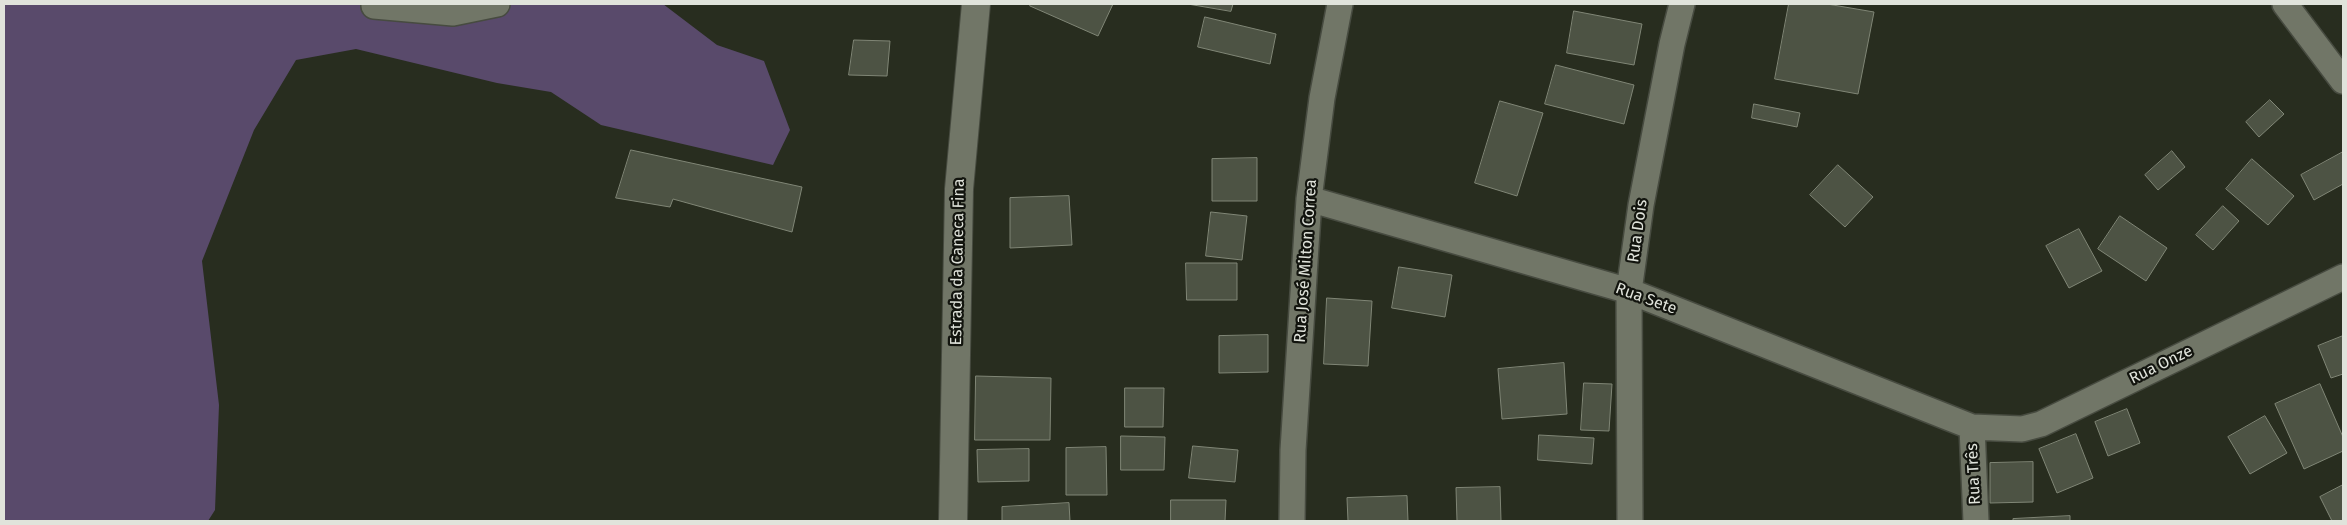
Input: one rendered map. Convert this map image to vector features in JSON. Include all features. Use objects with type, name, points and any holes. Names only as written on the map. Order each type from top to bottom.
[{"type":"street","points":[[374,6],[453,13],[497,4]]},
{"type":"street","name":"Estrada da Caneca Fina","points":[[953,521],[959,189],[976,4]]},
{"type":"street","name":"Rua José Milton Correa","points":[[1292,521],[1293,450],[1309,199],[1322,98],[1340,4]]},
{"type":"street","name":"Rua Dois","points":[[1630,521],[1629,291],[1643,195],[1672,44],[1682,4]]},
{"type":"street","points":[[2285,4],[2343,81]]},
{"type":"street","name":"Rua Sete","points":[[1309,199],[1629,291],[1972,427]]},
{"type":"street","name":"Rua Onze","points":[[1972,427],[2022,430],[2041,424],[2343,277]]},
{"type":"street","name":"Rua Três","points":[[1972,427],[1976,521]]},
{"type":"shaded area","points":[[4,4],[663,4],[717,45],[764,61],[790,130],[773,165],[601,125],[551,92],[497,83],[356,49],[296,60],[254,130],[202,261],[219,405],[215,510],[208,521],[4,521]]},
{"type":"building","points":[[1031,4],[1113,4],[1098,36],[1030,6]]},
{"type":"building","points":[[1188,4],[1233,4],[1231,11]]},
{"type":"building","points":[[1789,4],[1827,4],[1874,12],[1858,94],[1775,79]]},
{"type":"building","points":[[1574,11],[1642,24],[1634,65],[1567,53]]},
{"type":"building","points":[[1205,17],[1276,34],[1270,64],[1198,47]]},
{"type":"building","points":[[854,40],[890,41],[887,76],[849,75]]},
{"type":"building","points":[[1556,65],[1634,85],[1624,124],[1545,104]]},
{"type":"building","points":[[2270,100],[2284,114],[2259,137],[2246,122]]},
{"type":"building","points":[[1500,101],[1543,113],[1517,196],[1475,183]]},
{"type":"building","points":[[1754,104],[1800,113],[1797,127],[1752,118]]},
{"type":"building","points":[[631,150],[802,187],[792,232],[673,199],[670,207],[616,198]]},
{"type":"building","points":[[2172,151],[2185,167],[2158,190],[2145,175]]},
{"type":"building","points":[[2343,152],[2343,184],[2314,200],[2301,175]]},
{"type":"building","points":[[1257,158],[1257,201],[1212,201],[1212,159]]},
{"type":"building","points":[[2252,159],[2294,196],[2268,225],[2226,189]]},
{"type":"building","points":[[1838,165],[1873,197],[1845,227],[1810,195]]},
{"type":"building","points":[[1069,196],[1072,245],[1010,248],[1010,198]]},
{"type":"building","points":[[2223,206],[2239,221],[2213,250],[2196,235]]},
{"type":"building","points":[[1211,212],[1247,216],[1242,260],[1206,256]]},
{"type":"building","points":[[2120,216],[2167,248],[2146,281],[2098,249]]},
{"type":"building","points":[[2079,229],[2102,271],[2069,288],[2046,246]]},
{"type":"building","points":[[1186,263],[1237,263],[1237,300],[1187,300]]},
{"type":"building","points":[[1399,267],[1452,275],[1445,317],[1392,308]]},
{"type":"building","points":[[1327,298],[1372,301],[1368,366],[1324,364]]},
{"type":"building","points":[[1268,335],[1268,372],[1219,373],[1219,336]]},
{"type":"building","points":[[2343,336],[2343,374],[2331,378],[2318,346]]},
{"type":"building","points":[[1564,363],[1567,414],[1502,419],[1498,369]]},
{"type":"building","points":[[976,376],[1051,378],[1050,440],[975,440]]},
{"type":"building","points":[[1584,383],[1612,384],[1609,431],[1581,430]]},
{"type":"building","points":[[2320,384],[2343,437],[2343,451],[2304,469],[2275,404]]},
{"type":"building","points":[[1125,388],[1164,388],[1163,427],[1125,427]]},
{"type":"building","points":[[2127,409],[2140,443],[2108,456],[2095,422]]},
{"type":"building","points":[[2265,416],[2287,453],[2250,474],[2228,437]]},
{"type":"building","points":[[2076,434],[2093,478],[2057,493],[2039,449]]},
{"type":"building","points":[[1539,435],[1594,438],[1592,464],[1538,460]]},
{"type":"building","points":[[1121,436],[1165,437],[1164,470],[1121,470]]},
{"type":"building","points":[[1193,446],[1238,450],[1235,482],[1189,478]]},
{"type":"building","points":[[1106,447],[1107,495],[1066,495],[1066,448]]},
{"type":"building","points":[[1029,449],[1029,481],[978,482],[977,450]]},
{"type":"building","points":[[2033,462],[2033,502],[1990,503],[1990,463]]},
{"type":"building","points":[[2343,485],[2343,521],[2332,521],[2320,497]]},
{"type":"building","points":[[1500,487],[1501,521],[1457,521],[1456,488]]},
{"type":"building","points":[[1407,496],[1408,521],[1348,521],[1347,498]]},
{"type":"building","points":[[1171,500],[1226,500],[1225,521],[1171,521]]},
{"type":"building","points":[[1069,503],[1070,521],[1002,521],[1002,507]]},
{"type":"building","points":[[2070,516],[2070,521],[2013,521],[2013,519]]}]
